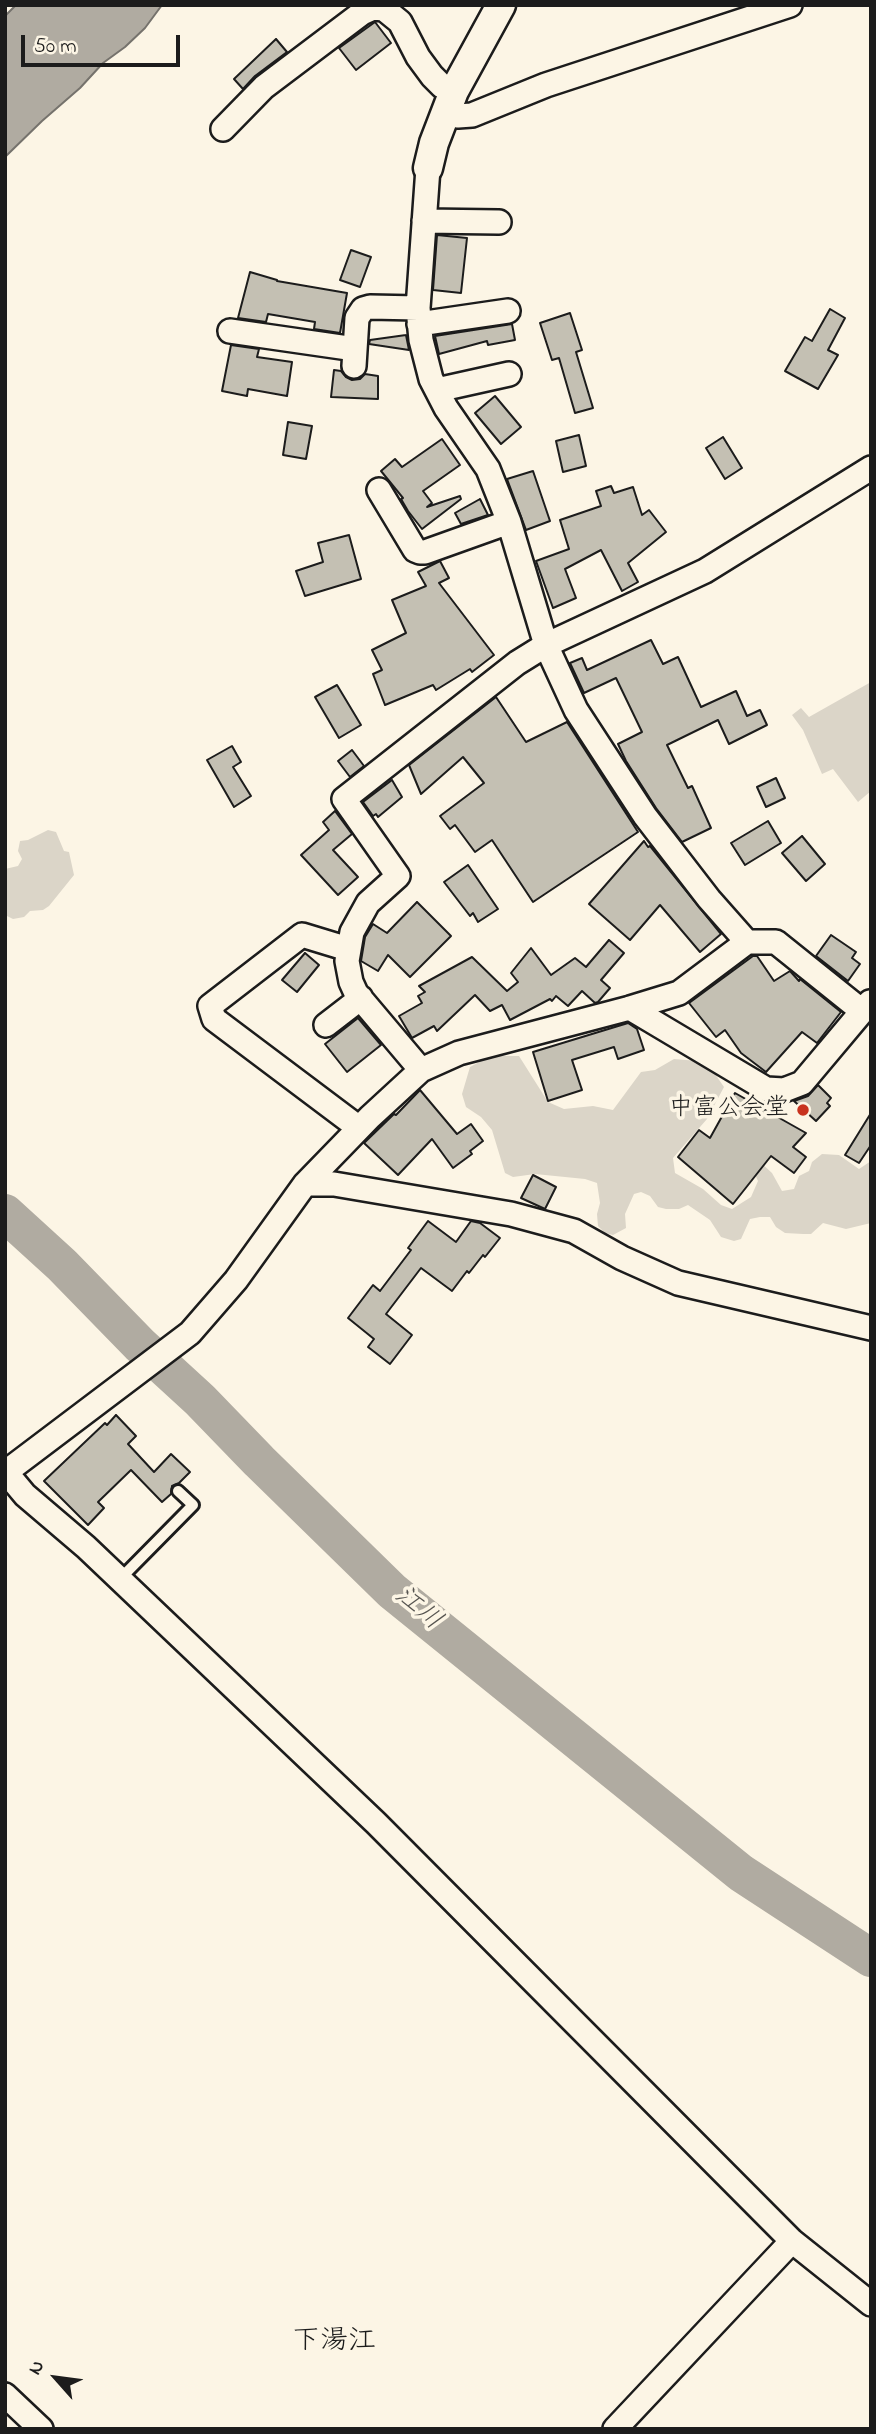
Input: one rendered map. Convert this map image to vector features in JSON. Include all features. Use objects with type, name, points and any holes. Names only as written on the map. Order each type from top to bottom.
[{"type":"street","points":[[501,5],[449,102],[428,168],[419,316],[431,379],[446,408],[488,469],[509,522],[546,645],[576,710],[645,816],[709,899],[747,942]]},
{"type":"street","points":[[223,129],[264,87],[362,13],[373,8],[384,9],[400,22],[418,57],[442,86],[458,116],[472,115],[546,85],[790,5]]},
{"type":"street","points":[[424,221],[499,222]]},
{"type":"street","points":[[230,331],[354,358],[357,318],[363,309],[370,307],[419,316],[508,312]]},
{"type":"street","points":[[437,390],[509,374]]},
{"type":"street","points":[[421,1070],[361,998],[351,982],[347,961],[352,932],[369,903],[398,876],[344,799],[517,663],[546,645],[705,571],[871,468]]},
{"type":"street","points":[[379,490],[415,550],[420,552],[509,522]]},
{"type":"street","points":[[348,949],[302,935],[210,1006],[214,1019],[359,1128]]},
{"type":"street","points":[[630,1008],[766,1089],[784,1090],[802,1083],[864,1015],[776,942],[747,942],[679,993],[458,1053],[421,1070],[305,1184],[236,1280],[190,1333],[6,1472],[25,1495],[86,1547],[376,1824],[792,2241],[871,2304]]},
{"type":"street","points":[[326,1025],[361,998]]},
{"type":"street","points":[[305,1184],[334,1185],[511,1214],[574,1231],[622,1258],[678,1283],[871,1328]]},
{"type":"street","points":[[615,2429],[792,2241]]},
{"type":"street","points":[[5,2395],[41,2429]]},
{"type":"lane","points":[[120,1580],[192,1506],[178,1491]]},
{"type":"shaded area","points":[[16,5],[162,5],[145,28],[103,63],[80,88],[5,157],[5,16]]},
{"type":"shaded area","points":[[871,682],[871,791],[858,802],[833,769],[822,774],[803,730],[792,715],[801,708],[809,717]]},
{"type":"shaded area","points":[[48,830],[56,832],[64,851],[69,852],[74,875],[49,906],[13,919],[5,915],[5,869],[18,866],[22,859],[18,851],[20,841]]},
{"type":"shaded area","points":[[490,1056],[519,1056],[548,1102],[564,1109],[593,1106],[613,1110],[641,1072],[655,1070],[674,1059],[698,1061],[715,1074],[724,1087],[707,1119],[673,1158],[675,1173],[703,1189],[721,1205],[732,1209],[751,1197],[758,1181],[752,1168],[759,1161],[772,1173],[782,1191],[794,1189],[799,1176],[809,1171],[812,1162],[822,1154],[839,1155],[859,1169],[871,1161],[871,1223],[846,1229],[823,1223],[811,1234],[803,1234],[785,1233],[776,1227],[770,1217],[760,1217],[750,1219],[741,1239],[734,1241],[721,1237],[710,1220],[688,1205],[679,1209],[658,1207],[650,1196],[641,1192],[634,1194],[625,1214],[626,1228],[613,1235],[605,1233],[598,1226],[600,1203],[597,1183],[585,1179],[535,1174],[513,1177],[505,1173],[492,1130],[481,1117],[466,1107],[462,1094],[470,1067]]},
{"type":"building","points":[[375,22],[391,43],[356,70],[339,48]]},
{"type":"building","points":[[276,39],[287,52],[255,76],[243,89],[234,79]]},
{"type":"building","points":[[437,235],[467,238],[461,293],[433,290]]},
{"type":"building","points":[[351,250],[371,257],[360,287],[340,280]]},
{"type":"building","points":[[250,272],[277,281],[347,293],[340,333],[314,329],[315,322],[268,314],[266,322],[238,318]]},
{"type":"building","points":[[830,309],[845,318],[828,350],[838,355],[818,389],[785,371],[805,337],[812,341]]},
{"type":"building","points":[[570,313],[582,350],[576,352],[593,408],[575,413],[559,358],[552,360],[540,323]]},
{"type":"building","points":[[512,324],[515,340],[488,345],[487,341],[439,354],[435,336]]},
{"type":"building","points":[[406,335],[409,350],[369,344],[370,340]]},
{"type":"building","points":[[231,345],[259,349],[257,357],[292,362],[287,396],[248,389],[247,396],[222,391]]},
{"type":"building","points":[[334,370],[341,371],[352,380],[360,379],[365,374],[378,376],[378,399],[331,397]]},
{"type":"building","points":[[495,396],[521,427],[501,444],[475,413]]},
{"type":"building","points":[[288,422],[312,426],[306,459],[283,455]]},
{"type":"building","points":[[579,435],[586,466],[563,472],[556,441]]},
{"type":"building","points":[[723,437],[742,468],[725,479],[706,448]]},
{"type":"building","points":[[442,439],[460,465],[423,491],[432,503],[427,507],[460,496],[461,499],[422,529],[408,511],[401,499],[403,498],[381,471],[395,459],[402,467]]},
{"type":"building","points":[[533,471],[550,521],[526,530],[507,479]]},
{"type":"building","points":[[611,486],[614,493],[633,487],[642,515],[649,510],[666,532],[628,563],[638,582],[622,591],[601,550],[565,569],[576,598],[553,608],[536,561],[569,549],[560,520],[601,506],[596,491]]},
{"type":"building","points":[[480,499],[488,515],[461,524],[455,513]]},
{"type":"building","points":[[349,535],[361,579],[305,596],[296,571],[323,562],[318,543]]},
{"type":"building","points":[[440,561],[449,578],[439,583],[494,655],[472,672],[470,669],[436,690],[433,685],[385,705],[373,674],[382,670],[372,650],[406,633],[392,600],[426,586],[418,572]]},
{"type":"building","points":[[651,640],[663,664],[678,657],[701,707],[736,691],[747,716],[760,710],[767,725],[729,744],[718,720],[667,745],[688,788],[692,786],[711,828],[682,842],[656,808],[618,744],[642,732],[616,678],[584,693],[570,663],[582,658],[587,670]]},
{"type":"building","points":[[337,685],[361,725],[339,738],[315,697]]},
{"type":"building","points":[[496,697],[526,742],[567,722],[638,832],[533,902],[492,840],[475,852],[455,825],[450,829],[440,816],[484,783],[463,757],[421,794],[409,765]]},
{"type":"building","points":[[232,746],[241,762],[233,767],[251,796],[234,807],[207,760]]},
{"type":"building","points":[[352,750],[364,766],[350,777],[338,761]]},
{"type":"building","points":[[776,778],[785,798],[766,807],[757,787]]},
{"type":"building","points":[[392,780],[402,797],[378,817],[376,814],[373,816],[363,802]]},
{"type":"building","points":[[335,811],[352,834],[333,850],[358,877],[338,895],[301,855],[329,830],[323,822]]},
{"type":"building","points":[[768,821],[781,843],[745,865],[731,843]]},
{"type":"building","points":[[802,836],[825,864],[806,881],[782,853]]},
{"type":"building","points":[[644,841],[721,934],[700,952],[660,905],[630,940],[589,904]]},
{"type":"building","points":[[468,865],[498,909],[478,922],[473,913],[470,916],[444,882]]},
{"type":"building","points":[[417,902],[451,936],[410,977],[388,955],[378,971],[361,961],[365,937],[373,924],[387,933]]},
{"type":"building","points":[[831,935],[856,952],[852,958],[860,964],[848,981],[816,956]]},
{"type":"building","points":[[609,940],[624,953],[601,980],[610,988],[598,1002],[595,1003],[582,991],[568,1006],[556,996],[552,1001],[550,999],[510,1020],[502,1005],[490,1011],[475,995],[437,1031],[434,1026],[412,1038],[399,1016],[422,1003],[418,996],[425,992],[419,986],[472,957],[507,991],[518,982],[511,973],[531,948],[551,975],[575,958],[586,967]]},
{"type":"building","points":[[305,953],[319,965],[297,992],[282,980]]},
{"type":"building","points":[[753,956],[757,956],[774,981],[790,971],[799,981],[800,979],[841,1012],[817,1043],[802,1032],[766,1072],[741,1053],[725,1030],[716,1037],[689,1003]]},
{"type":"building","points":[[358,1018],[381,1045],[347,1072],[325,1044]]},
{"type":"building","points":[[628,1023],[637,1029],[644,1050],[618,1059],[614,1047],[572,1060],[582,1090],[548,1101],[533,1052]]},
{"type":"building","points":[[818,1085],[831,1098],[827,1103],[830,1106],[816,1121],[794,1101],[808,1096]]},
{"type":"building","points":[[420,1090],[457,1134],[471,1124],[483,1141],[470,1151],[472,1154],[453,1168],[432,1139],[398,1175],[364,1143]]},
{"type":"building","points":[[735,1093],[806,1133],[793,1147],[806,1157],[794,1173],[771,1156],[733,1204],[678,1157],[699,1130],[710,1138]]},
{"type":"building","points":[[871,1113],[871,1145],[859,1163],[845,1155]]},
{"type":"building","points":[[533,1175],[556,1187],[545,1209],[521,1198]]},
{"type":"building","points":[[428,1221],[456,1242],[471,1221],[480,1223],[500,1238],[469,1273],[467,1271],[452,1291],[421,1268],[386,1314],[412,1335],[390,1364],[368,1347],[374,1339],[348,1318],[373,1285],[380,1291],[411,1250],[408,1248]]},
{"type":"building","points":[[116,1415],[136,1436],[128,1444],[154,1472],[171,1454],[190,1472],[172,1486],[171,1494],[162,1502],[131,1470],[98,1502],[104,1508],[88,1525],[44,1481]]},
{"type":"waterway","name":"江川","points":[[5,1213],[62,1265],[392,1591],[741,1873],[871,1958]]},
{"type":"place","name":"中富公会堂","points":[[803,1110]]},
{"type":"district","name":"下湯江","points":[[334,2343]]}]
